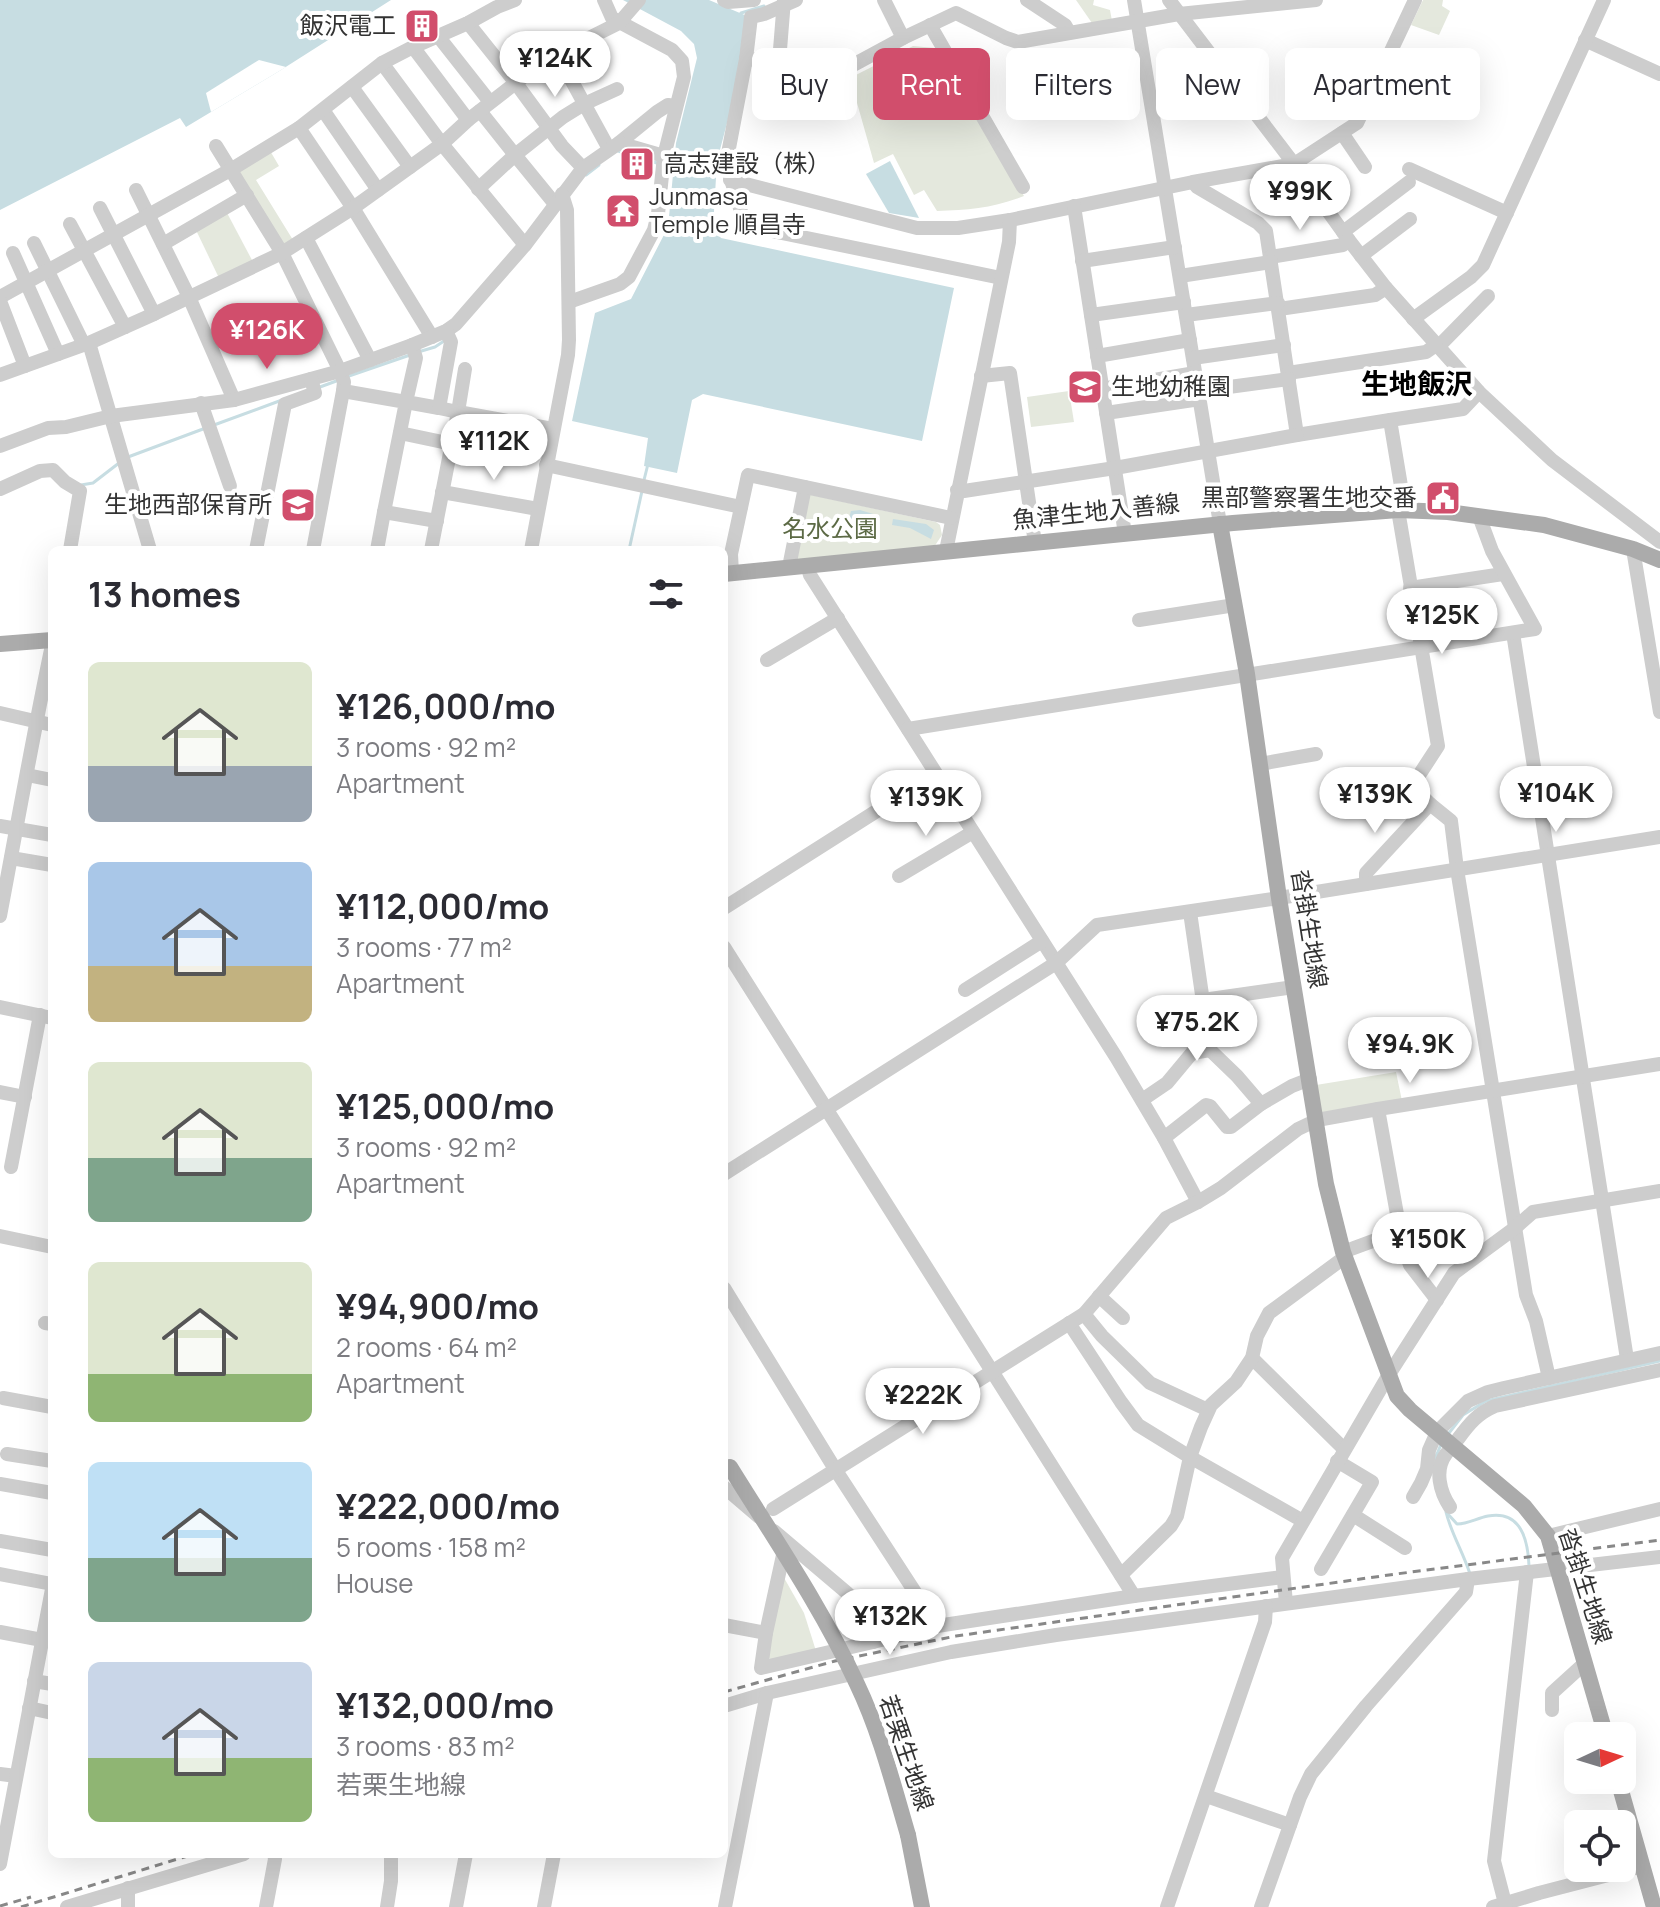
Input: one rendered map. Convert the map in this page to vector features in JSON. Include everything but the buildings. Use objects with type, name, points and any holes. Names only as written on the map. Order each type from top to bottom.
[{"type":"main road","name":"魚津生地入善線","points":[[728,573],[1220,524],[1401,510],[1544,525],[1633,549],[1660,560]]},
{"type":"main road","name":"沓掛生地線","points":[[1220,524],[1247,674],[1279,898],[1335,1228],[1397,1396],[1524,1506],[1548,1536],[1602,1722]]},
{"type":"main road","points":[[0,644],[48,642]]},
{"type":"main road","name":"若栗生地線","points":[[728,1464],[826,1624],[858,1685],[885,1755],[908,1835],[922,1907]]},
{"type":"main road","points":[[1622,1794],[1654,1907]]},
{"type":"street","points":[[25,366],[0,299],[299,128],[382,63],[515,0]]},
{"type":"street","points":[[569,302],[620,284],[629,277],[654,230],[664,156],[684,77],[682,61],[672,50],[612,18],[604,0]]},
{"type":"street","points":[[0,375],[86,344],[282,253],[353,208],[442,144],[515,82],[557,54],[622,21],[639,0]]},
{"type":"street","points":[[731,0],[754,0]]},
{"type":"street","points":[[884,0],[903,38]]},
{"type":"street","points":[[1027,0],[1065,25],[1069,32]]},
{"type":"street","points":[[1134,0],[1220,524]]},
{"type":"street","points":[[1169,0],[1345,236],[1437,346],[1479,392],[1552,460],[1656,534]]},
{"type":"street","points":[[857,63],[956,13],[1018,42],[1179,14],[1210,5],[1316,0]]},
{"type":"street","points":[[730,180],[917,228],[958,228],[1294,164],[1357,123],[1415,0]]},
{"type":"street","points":[[1413,319],[1483,265],[1604,0]]},
{"type":"street","points":[[788,2],[751,17],[726,164],[744,221],[753,227],[1001,278]]},
{"type":"street","points":[[781,48],[788,2]]},
{"type":"street","points":[[468,23],[562,146],[583,168]]},
{"type":"street","points":[[930,25],[1023,187]]},
{"type":"street","points":[[438,36],[479,111]]},
{"type":"street","points":[[1585,40],[1660,74]]},
{"type":"street","points":[[413,47],[479,111],[567,210],[568,355],[532,546]]},
{"type":"street","points":[[557,54],[584,104],[614,146],[664,156]]},
{"type":"street","points":[[746,59],[752,60]]},
{"type":"street","points":[[382,63],[442,144],[525,245]]},
{"type":"street","points":[[352,87],[410,167]]},
{"type":"street","points":[[478,189],[563,117],[617,89]]},
{"type":"street","points":[[342,382],[370,360],[432,337],[456,324],[525,245],[583,168],[668,105],[676,106]]},
{"type":"street","points":[[323,110],[378,190]]},
{"type":"street","points":[[299,128],[353,208],[432,337]]},
{"type":"street","points":[[1342,133],[1365,167]]},
{"type":"street","points":[[216,146],[282,253],[342,382],[314,546]]},
{"type":"street","points":[[1180,276],[1343,245],[1345,236],[1409,176],[1507,213]]},
{"type":"street","points":[[1193,182],[1266,231],[1297,435]]},
{"type":"street","points":[[136,190],[189,297],[234,400]]},
{"type":"street","points":[[163,244],[247,195]]},
{"type":"street","points":[[1074,206],[1125,534]]},
{"type":"street","points":[[100,208],[154,314]]},
{"type":"street","points":[[1361,256],[1410,219]]},
{"type":"street","points":[[946,551],[1009,242],[1010,220]]},
{"type":"street","points":[[70,224],[125,327]]},
{"type":"street","points":[[306,238],[370,360]]},
{"type":"street","points":[[34,243],[86,344],[111,416],[149,546]]},
{"type":"street","points":[[1082,261],[1175,247]]},
{"type":"street","points":[[13,253],[58,354]]},
{"type":"street","points":[[1091,315],[1278,306],[1375,295],[1386,288]]},
{"type":"street","points":[[1106,413],[1426,352],[1437,346],[1488,296]]},
{"type":"street","points":[[439,408],[451,342],[446,331]]},
{"type":"street","points":[[1097,356],[1190,340]]},
{"type":"street","points":[[378,546],[416,358],[412,345]]},
{"type":"street","points":[[1102,389],[1284,345]]},
{"type":"street","points":[[432,546],[465,369]]},
{"type":"street","points":[[981,376],[1010,373],[1035,543]]},
{"type":"street","points":[[0,446],[48,428],[111,416],[342,382],[406,402],[553,429]]},
{"type":"street","points":[[257,546],[285,404],[313,386]]},
{"type":"street","points":[[957,490],[1115,468],[1463,409],[1479,392]]},
{"type":"street","points":[[201,403],[230,486]]},
{"type":"street","points":[[1390,420],[1410,588],[1438,746],[1412,786],[1451,821],[1526,1295],[1536,1321],[1549,1378]]},
{"type":"street","points":[[400,433],[452,444]]},
{"type":"street","points":[[546,465],[741,507]]},
{"type":"street","points":[[0,489],[40,471],[53,470],[80,491],[71,546]]},
{"type":"street","points":[[728,573],[748,475],[951,518]]},
{"type":"street","points":[[789,567],[805,487]]},
{"type":"street","points":[[442,492],[538,509]]},
{"type":"street","points":[[384,512],[437,521]]},
{"type":"street","points":[[908,729],[1535,629],[1503,574],[1479,516]]},
{"type":"street","points":[[1633,549],[1660,712]]},
{"type":"street","points":[[807,565],[810,575],[1142,1100],[1198,1202]]},
{"type":"street","points":[[1410,588],[1503,574]]},
{"type":"street","points":[[1139,620],[1235,605]]},
{"type":"street","points":[[767,660],[838,618]]},
{"type":"street","points":[[1513,633],[1627,1359]]},
{"type":"street","points":[[0,916],[48,662]]},
{"type":"street","points":[[0,713],[48,724]]},
{"type":"street","points":[[1260,764],[1316,754]]},
{"type":"street","points":[[728,905],[935,774]]},
{"type":"street","points":[[27,775],[48,779]]},
{"type":"street","points":[[1366,884],[1366,873],[1430,804]]},
{"type":"street","points":[[0,826],[48,834]]},
{"type":"street","points":[[899,876],[973,832]]},
{"type":"street","points":[[728,1172],[1056,963],[1097,925],[1660,837]]},
{"type":"street","points":[[11,858],[48,864]]},
{"type":"street","points":[[1190,912],[1210,1050],[1261,1104]]},
{"type":"street","points":[[965,990],[1042,941]]},
{"type":"street","points":[[728,953],[1134,1596]]},
{"type":"street","points":[[1203,1000],[1294,987]]},
{"type":"street","points":[[0,1007],[46,1016],[11,1167]]},
{"type":"street","points":[[1142,1100],[1167,1083],[1192,1053],[1210,1050]]},
{"type":"street","points":[[773,1509],[1084,1314],[1166,1218],[1221,1188],[1298,1129],[1317,1120],[1378,1109],[1660,1064]]},
{"type":"street","points":[[1164,1138],[1206,1105],[1227,1127],[1231,1127],[1261,1104],[1310,1079]]},
{"type":"street","points":[[0,1092],[25,1097]]},
{"type":"street","points":[[1378,1109],[1410,1265],[1437,1300]]},
{"type":"street","points":[[1286,1603],[1282,1558],[1388,1376],[1454,1273],[1533,1212],[1660,1191]]},
{"type":"street","points":[[1121,1575],[1171,1526],[1177,1516],[1190,1457],[1208,1410],[1236,1382],[1252,1358],[1257,1336],[1269,1313],[1344,1254],[1389,1235],[1399,1222]]},
{"type":"street","points":[[0,1236],[48,1246]]},
{"type":"street","points":[[728,1295],[835,1469],[937,1626]]},
{"type":"street","points":[[1099,1296],[1123,1318]]},
{"type":"street","points":[[1084,1314],[1150,1383],[1208,1410]]},
{"type":"street","points":[[1069,1323],[1138,1425],[1303,1521]]},
{"type":"street","points":[[1450,1507],[1439,1480],[1445,1439],[1468,1401],[1488,1392],[1660,1353]]},
{"type":"street","points":[[1252,1358],[1341,1455],[1372,1482],[1321,1569]]},
{"type":"street","points":[[1413,1497],[1427,1469],[1429,1450],[1483,1412],[1495,1406],[1660,1370]]},
{"type":"street","points":[[3,1398],[48,1406]]},
{"type":"street","points":[[7,1454],[48,1460]]},
{"type":"street","points":[[0,1484],[48,1492]]},
{"type":"street","points":[[728,1491],[860,1606],[873,1642]]},
{"type":"street","points":[[1548,1536],[1660,1509]]},
{"type":"street","points":[[1353,1515],[1405,1548]]},
{"type":"street","points":[[0,1541],[48,1549]]},
{"type":"street","points":[[786,1542],[761,1668],[937,1626],[1283,1577]]},
{"type":"street","points":[[728,1705],[767,1693],[951,1652],[1056,1635],[1468,1579],[1660,1557]]},
{"type":"street","points":[[1527,1572],[1494,1861],[1501,1906],[1643,1866]]},
{"type":"street","points":[[0,1574],[48,1585]]},
{"type":"street","points":[[1261,1907],[1311,1774],[1466,1592],[1468,1579]]},
{"type":"street","points":[[1167,1907],[1265,1622],[1266,1606]]},
{"type":"street","points":[[728,1626],[766,1633]]},
{"type":"street","points":[[0,1632],[46,1635],[34,1681],[0,1864]]},
{"type":"street","points":[[1552,1710],[1552,1693],[1585,1663]]},
{"type":"street","points":[[34,1681],[48,1683]]},
{"type":"street","points":[[725,1907],[767,1693]]},
{"type":"street","points":[[29,1708],[48,1712]]},
{"type":"street","points":[[0,1774],[16,1776]]},
{"type":"street","points":[[1206,1796],[1290,1825]]},
{"type":"street","points":[[67,1907],[230,1858]]},
{"type":"street","points":[[266,1907],[275,1858]]},
{"type":"street","points":[[387,1907],[391,1858]]},
{"type":"street","points":[[456,1907],[465,1858]]},
{"type":"street","points":[[544,1907],[553,1858]]},
{"type":"street","points":[[128,1888],[128,1907]]},
{"type":"green space","points":[[1076,0],[1094,0],[1093,5],[1110,10],[1112,21],[1092,23]]},
{"type":"green space","points":[[1423,0],[1443,0],[1442,6],[1450,11],[1439,35],[1411,25]]},
{"type":"green space","points":[[873,66],[873,120],[978,120],[1024,196],[981,208],[937,211],[924,190],[914,195],[893,154],[874,163],[857,103],[857,74]]},
{"type":"green space","points":[[269,149],[279,166],[256,180],[293,240],[282,247],[235,170]]},
{"type":"green space","points":[[226,211],[253,262],[219,278],[195,228]]},
{"type":"green space","points":[[1069,391],[1074,422],[1031,427],[1027,397]]},
{"type":"green space","name":"名水公園","points":[[807,494],[936,522],[942,535],[934,547],[794,561]]},
{"type":"green space","points":[[1396,1072],[1402,1101],[1321,1115],[1316,1085]]},
{"type":"green space","points":[[912,1378],[928,1404],[913,1414],[897,1387]]},
{"type":"green space","points":[[783,1576],[804,1613],[817,1654],[774,1664],[767,1655]]},
{"type":"water","points":[[0,0],[391,0],[186,127],[180,118],[0,210]]},
{"type":"water","points":[[623,0],[709,0],[747,16],[740,74],[717,161],[713,228],[721,238],[954,288],[922,441],[703,394],[692,400],[677,473],[644,466],[648,438],[572,421],[595,313],[631,299],[668,227],[676,143],[697,58],[694,44],[681,31]]},
{"type":"water","points":[[890,161],[919,218],[889,213],[866,174]]},
{"type":"water","points":[[860,510],[880,516],[879,524],[849,518],[851,511]]},
{"type":"water","points":[[893,519],[926,524],[934,530],[931,539],[910,528],[892,525]]},
{"type":"pier","points":[[259,60],[286,67],[211,112],[206,93]]},
{"type":"waterway","points":[[741,13],[764,6]]},
{"type":"waterway","points":[[618,151],[660,164]]},
{"type":"waterway","points":[[586,175],[599,165]]},
{"type":"waterway","points":[[418,352],[444,341]]},
{"type":"waterway","points":[[346,377],[410,355]]},
{"type":"waterway","points":[[320,387],[339,380]]},
{"type":"waterway","points":[[214,425],[282,400]]},
{"type":"waterway","points":[[128,457],[203,429]]},
{"type":"waterway","points":[[81,485],[93,483],[119,463]]},
{"type":"waterway","points":[[644,480],[648,464]]},
{"type":"waterway","points":[[630,546],[642,491]]},
{"type":"waterway","points":[[1449,1433],[1463,1415],[1486,1401],[1660,1361]]},
{"type":"waterway","points":[[1434,1461],[1442,1442]]},
{"type":"waterway","points":[[1446,1512],[1470,1574]]},
{"type":"waterway","points":[[1447,1513],[1457,1524],[1499,1515],[1515,1522],[1527,1546],[1529,1566]]},
{"type":"railway","points":[[728,1691],[835,1661],[956,1636],[1660,1540]]},
{"type":"railway","points":[[21,1907],[181,1858]]},
{"type":"railway","points":[[0,1906],[31,1897]]},
{"type":"place","name":"飯沢電工","points":[[422,26]]},
{"type":"place","name":"高志建設（株）","points":[[637,164]]},
{"type":"place","name":"Junmasa Temple 順昌寺","points":[[623,211]]},
{"type":"place","name":"生地幼稚園","points":[[1085,387]]},
{"type":"place","name":"黒部警察署生地交番","points":[[1443,498]]},
{"type":"place","name":"生地西部保育所","points":[[298,505]]},
{"type":"district","name":"生地飯沢","points":[[1417,384]]}]
